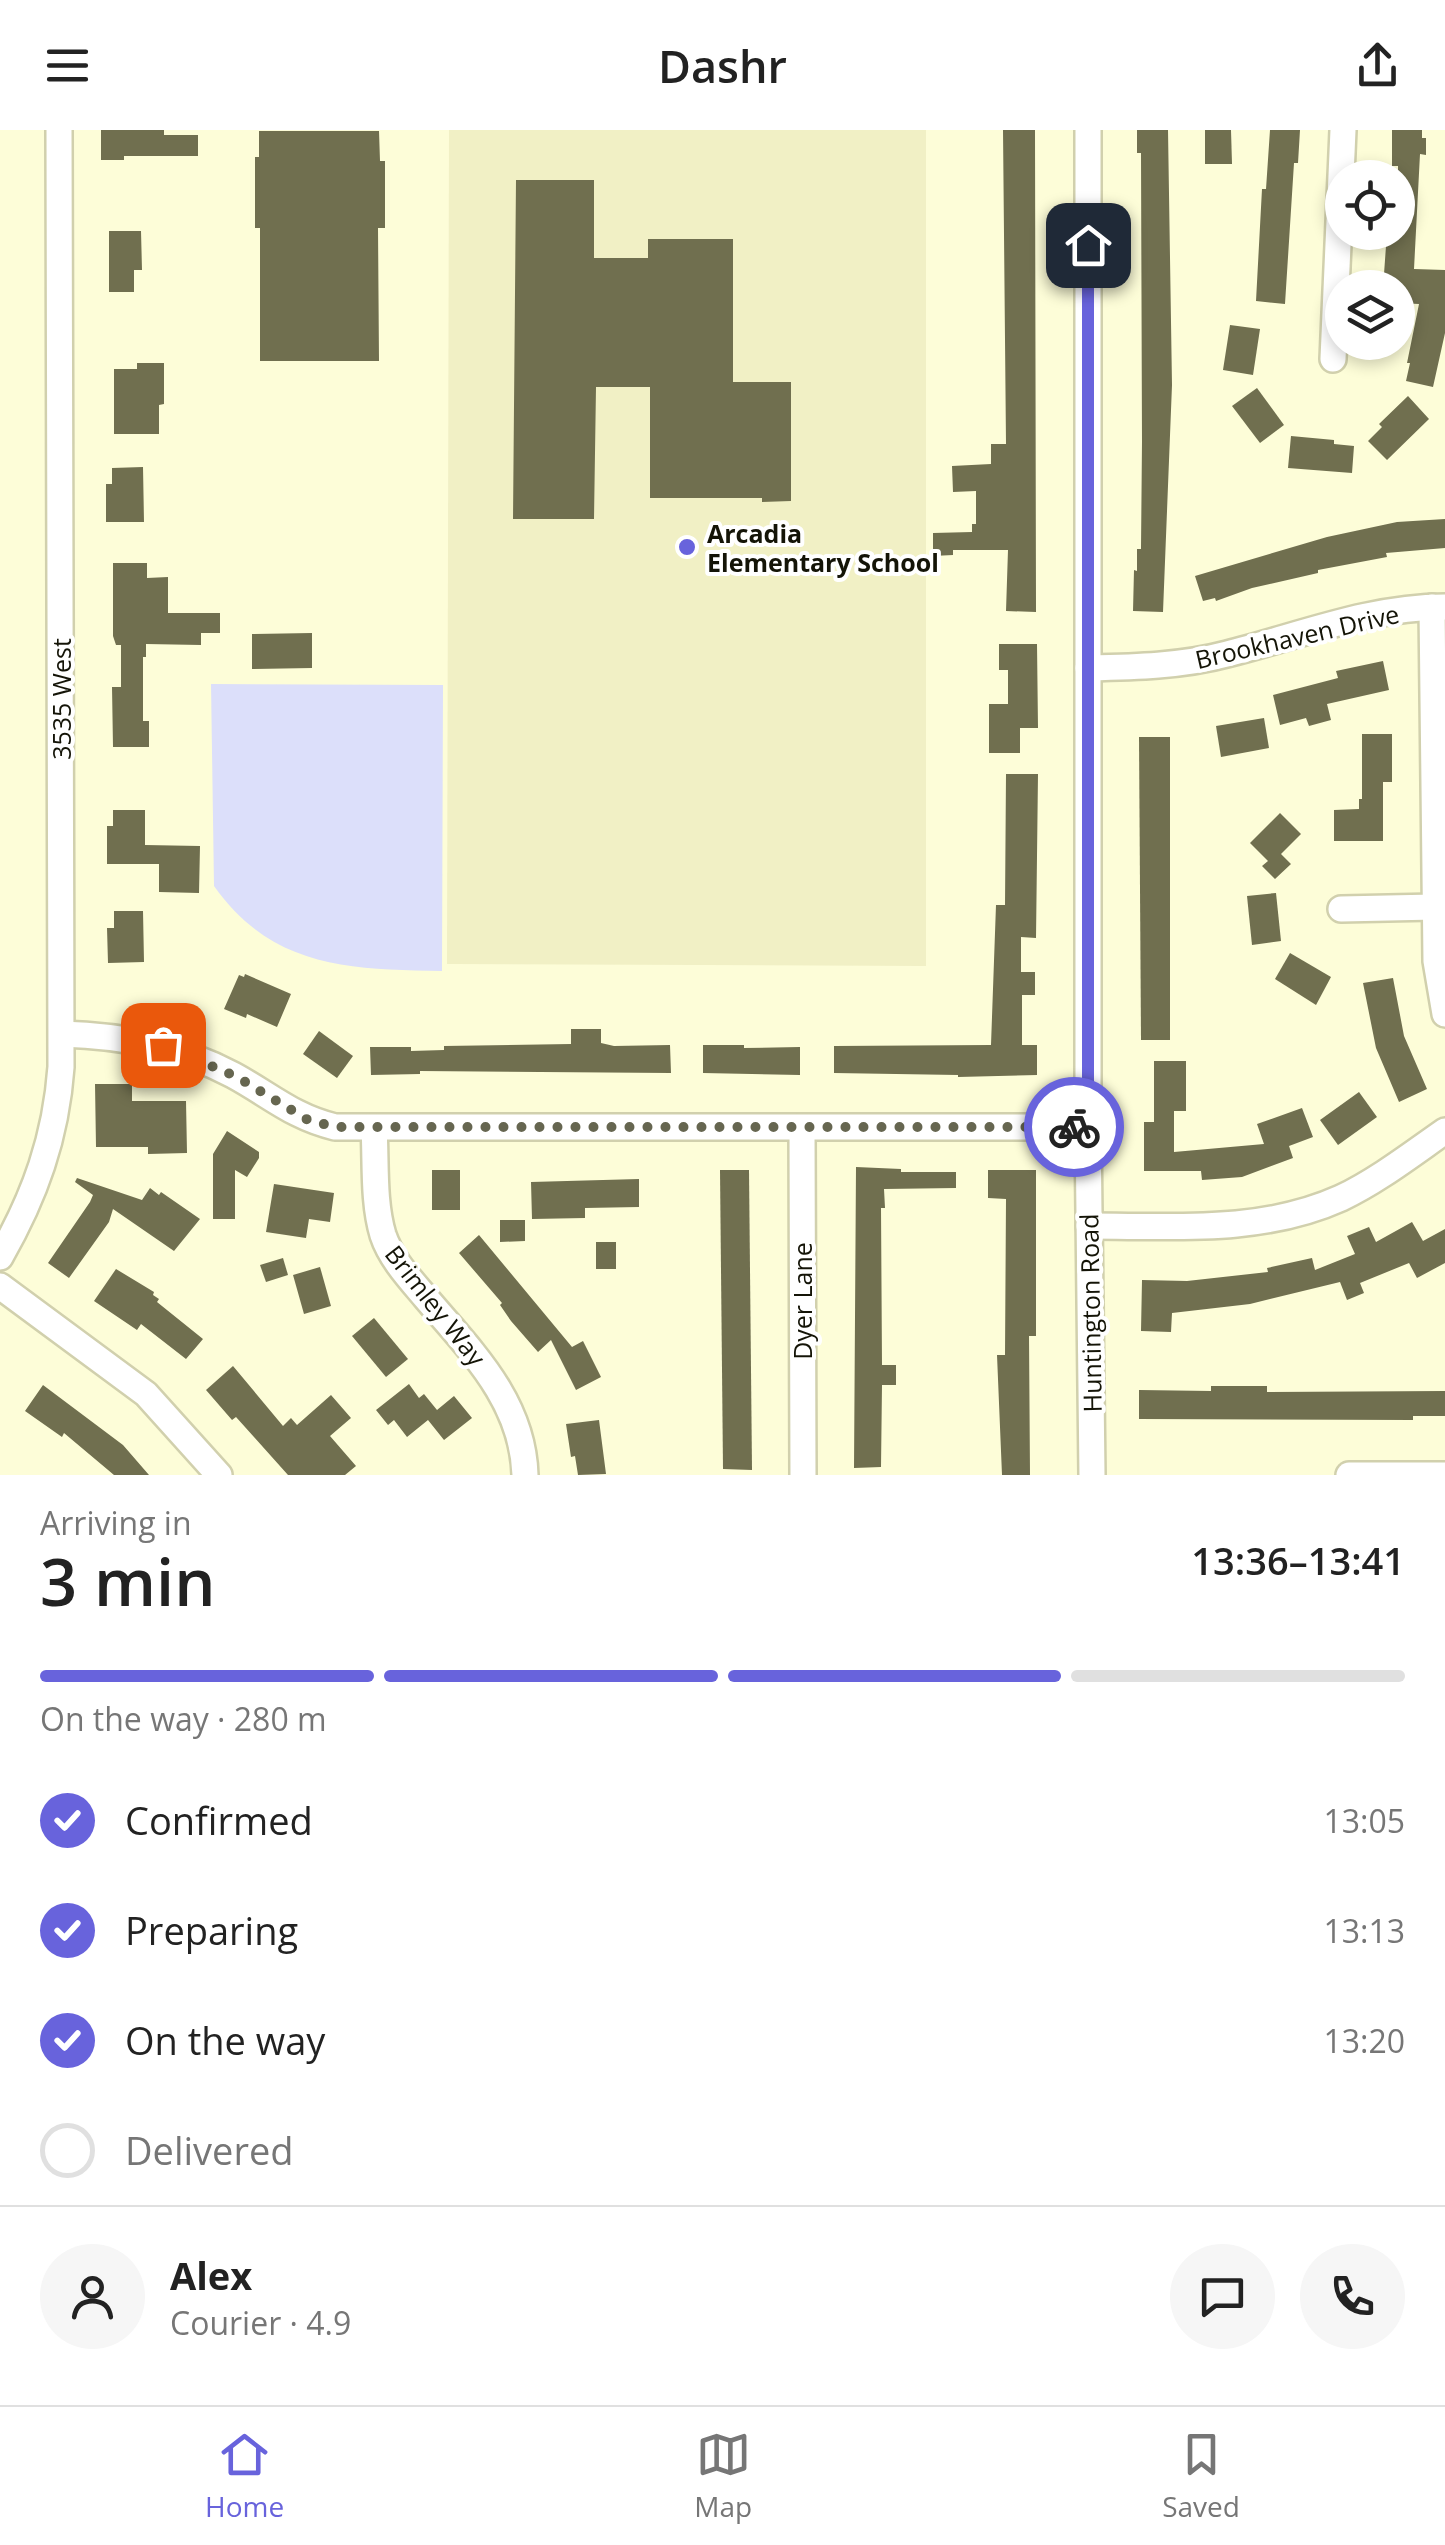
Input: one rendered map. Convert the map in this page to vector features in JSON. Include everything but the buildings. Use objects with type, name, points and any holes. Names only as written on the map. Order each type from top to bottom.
[{"type":"street","name":"3535 West","points":[[0,1256],[21,1220],[47,1156],[58,1107],[62,1034],[59,130]]},
{"type":"street","name":"Huntington Road","points":[[1088,130],[1092,1475]]},
{"type":"street","points":[[1336,270],[1343,130]]},
{"type":"street","points":[[1439,607],[1435,908],[1436,961],[1445,1014]]},
{"type":"street","name":"Brookhaven Drive","points":[[1088,668],[1158,665],[1224,655],[1376,613],[1439,607]]},
{"type":"street","points":[[1341,908],[1435,908]]},
{"type":"street","points":[[62,1034],[163,1045],[237,1077],[308,1120],[335,1127],[1088,1127]]},
{"type":"street","name":"Brimley Way","points":[[374,1128],[378,1210],[384,1236],[395,1260],[504,1395],[520,1442],[524,1475]]},
{"type":"street","name":"Dyer Lane","points":[[802,1128],[802,1475]]},
{"type":"street","points":[[1089,1226],[1198,1226],[1281,1218],[1344,1196],[1445,1132]]},
{"type":"street","points":[[0,1286],[146,1394],[219,1475]]},
{"type":"street","points":[[1349,1475],[1445,1475]]},
{"type":"shaded area","name":"Arcadia Elementary School","points":[[449,130],[926,130],[926,966],[447,964]]},
{"type":"shaded area","points":[[211,684],[443,685],[442,971],[345,965],[288,949],[237,913],[214,886]]},
{"type":"way so far","points":[[163,1045],[237,1077],[308,1120],[335,1127],[1074,1127]]},
{"type":"place","name":"Arcadia Elementary School","points":[[687,547]]},
{"type":"route","points":[[1074,1127],[1088,1127],[1088,245]]}]
